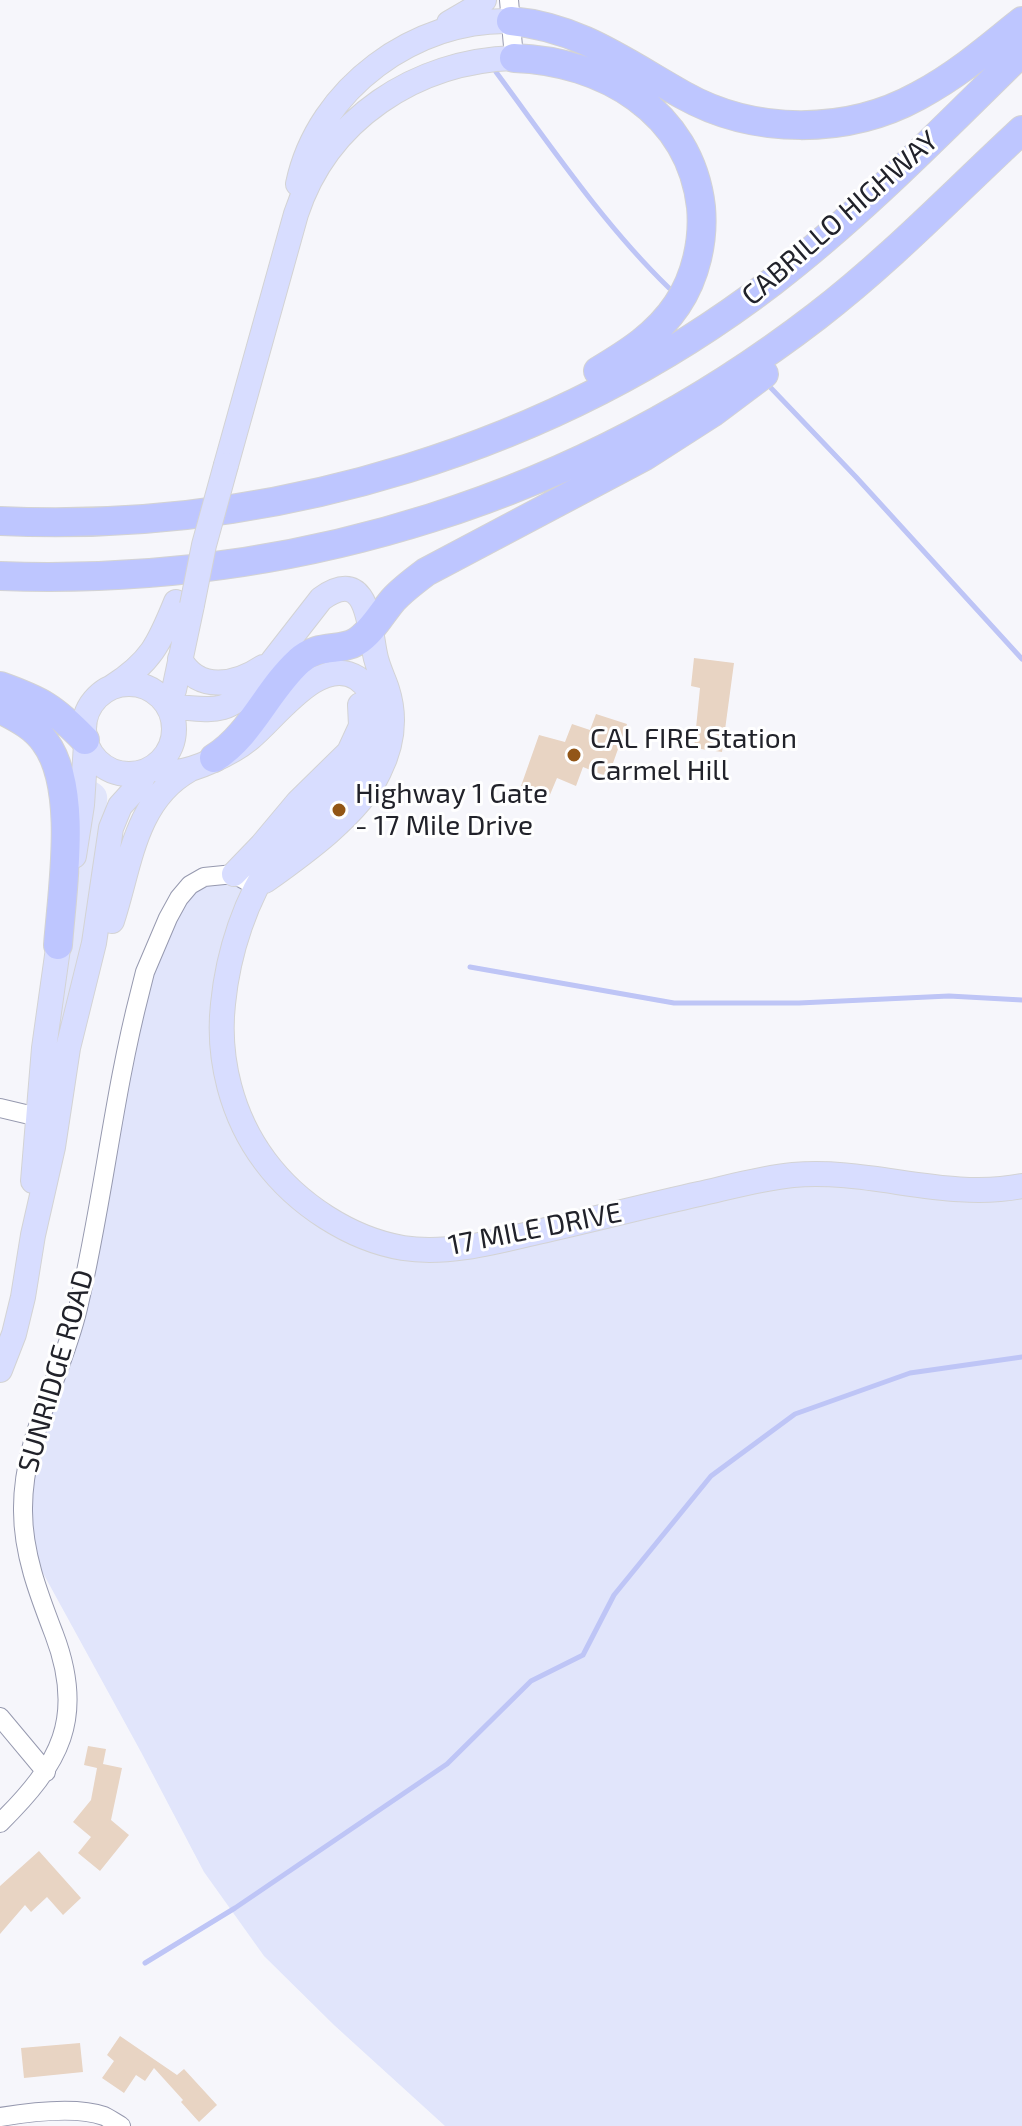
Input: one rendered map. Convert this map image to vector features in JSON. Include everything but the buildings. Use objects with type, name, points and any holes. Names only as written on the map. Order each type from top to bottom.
[{"type":"highway","points":[[510,11],[588,41],[686,97],[719,111],[763,122],[802,125],[843,122],[870,116],[906,102],[950,77],[1022,21]]},
{"type":"highway","name":"CABRILLO HIGHWAY","points":[[0,521],[124,520],[276,501],[352,484],[462,449],[535,421],[673,349],[738,307],[827,237],[1022,52]]},
{"type":"highway","points":[[462,449],[592,375],[654,332],[684,293],[697,260],[701,237],[700,200],[691,166],[677,139],[656,114],[631,93],[589,72],[551,61],[514,58]]},
{"type":"highway","name":"CABRILLO HIGHWAY","points":[[0,576],[98,577],[215,567],[329,547],[441,516],[550,474],[657,421],[755,361],[849,291],[1022,130]]},
{"type":"highway","points":[[206,762],[234,743],[300,659],[318,650],[354,643],[371,628],[396,597],[426,572],[645,456],[735,397],[794,349],[849,291]]},
{"type":"highway","points":[[0,686],[44,703],[85,742]]},
{"type":"highway","points":[[0,709],[29,725],[44,740],[60,779],[65,840],[58,945]]},
{"type":"main road","points":[[296,214],[303,166],[314,139],[330,113],[361,79],[397,52],[467,13],[484,0]]},
{"type":"main road","points":[[424,37],[510,11]]},
{"type":"main road","points":[[33,1235],[33,1175],[44,1048],[80,820],[85,742],[83,725],[87,710],[96,698],[132,673],[151,654],[184,603],[204,545],[296,214],[308,183],[332,149],[360,118],[413,80],[452,66],[514,58]]},
{"type":"main road","points":[[168,705],[212,710],[231,705],[247,692],[315,605],[327,595],[338,590],[350,590],[361,597],[368,609],[376,660],[388,691],[392,718],[389,746],[379,773],[353,808],[329,831],[257,887]]},
{"type":"main road","points":[[168,705],[180,659],[184,603]]},
{"type":"main road","points":[[180,659],[194,676],[221,682],[250,675],[277,655]]},
{"type":"main road","points":[[85,982],[110,929],[130,853],[142,824],[165,788],[177,777],[245,742],[315,679],[335,672],[350,684],[360,705],[361,726],[354,745],[234,874]]},
{"type":"main road","name":"17 MILE DRIVE","points":[[335,672],[349,674],[361,681],[374,702],[377,728],[370,753],[353,777],[277,852],[257,887],[238,932],[227,972],[221,1033],[224,1063],[240,1120],[273,1171],[321,1214],[351,1231],[405,1248],[439,1249],[483,1244],[735,1185],[791,1175],[854,1176],[955,1189],[998,1191],[1022,1186]]},
{"type":"main road","points":[[0,1370],[17,1325],[49,1168],[68,1048],[100,910],[111,828],[120,806],[166,754],[172,741],[173,717],[168,705],[155,692],[124,684],[109,689]]},
{"type":"main road","points":[[85,742],[96,761],[111,771],[134,775],[149,770],[178,772],[206,762]]},
{"type":"street","points":[[510,11],[514,58]]},
{"type":"street","points":[[234,874],[257,887]]},
{"type":"street","name":"SUNRIDGE ROAD","points":[[0,1823],[25,1799],[46,1772],[63,1733],[68,1709],[64,1663],[36,1587],[22,1510],[30,1452],[77,1311],[134,1012],[145,972],[168,918],[184,891],[204,877],[234,874]]},
{"type":"street","points":[[0,1108],[38,1117]]},
{"type":"street","points":[[0,1717],[46,1772]]},
{"type":"street","points":[[0,2117],[86,2112],[105,2116],[121,2126]]},
{"type":"shaded area","points":[[96,782],[106,792],[107,803],[99,830],[83,951],[59,1044],[55,1045],[76,892],[93,785]]},
{"type":"shaded area","points":[[204,877],[257,887],[227,972],[231,1093],[294,1193],[405,1248],[735,1185],[1022,1186],[1022,2126],[445,2126],[264,1956],[204,1872],[26,1542],[23,1526],[49,1391],[159,936]]},
{"type":"waterway","points":[[496,72],[600,211],[669,288]]},
{"type":"waterway","points":[[771,388],[1022,659]]},
{"type":"waterway","points":[[470,967],[674,1003],[799,1003],[949,996],[1022,1000]]},
{"type":"waterway","points":[[145,1963],[235,1908],[447,1764],[531,1681],[583,1655],[614,1595],[711,1476],[795,1414],[910,1373],[1022,1357]]},
{"type":"place","name":"CAL FIRE Station Carmel Hill","points":[[574,755]]},
{"type":"place","name":"Highway 1 Gate - 17 Mile Drive","points":[[339,810]]}]
